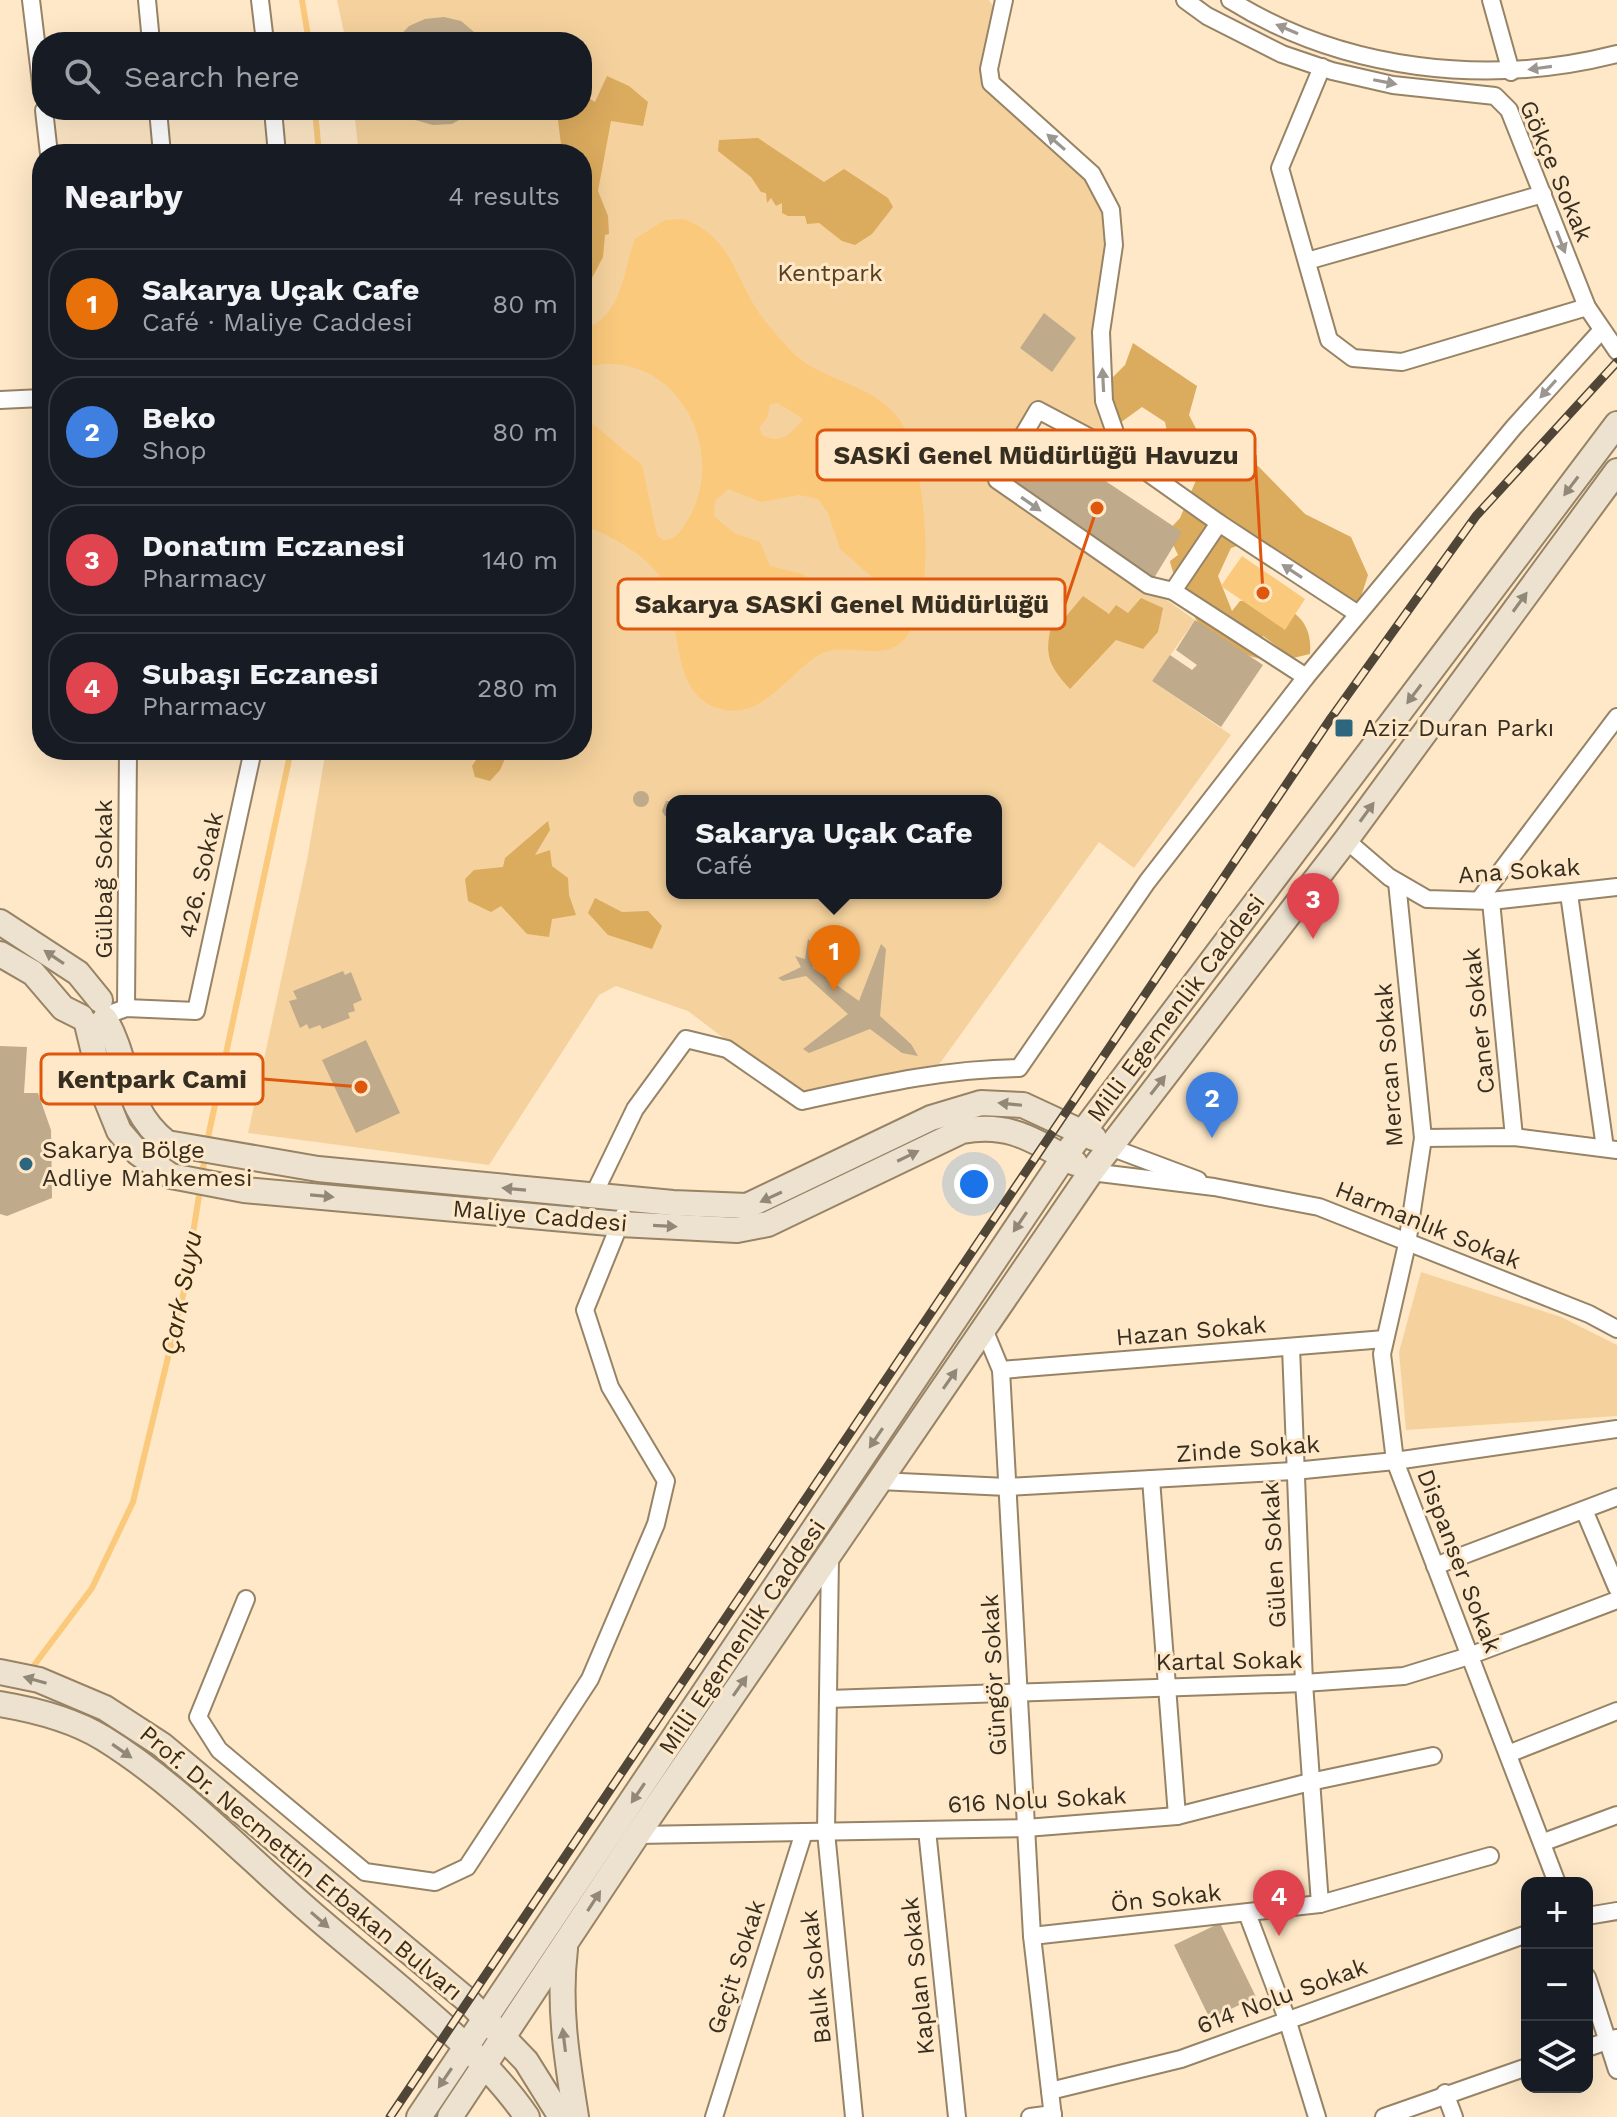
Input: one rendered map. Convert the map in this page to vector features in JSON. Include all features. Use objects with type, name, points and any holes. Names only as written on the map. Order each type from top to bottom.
[{"type":"main road","name":"Milli Egemenlik Caddesi","points":[[419,2117],[1064,1157],[1617,424]]},
{"type":"main road","name":"Milli Egemenlik Caddesi","points":[[450,2117],[637,1835],[1091,1172],[1346,840],[1616,474]]},
{"type":"main road","name":"Maliye Caddesi","points":[[0,922],[78,973],[115,1035],[132,1099],[153,1132],[167,1143],[253,1160],[593,1196],[747,1206],[838,1165],[910,1127],[981,1103],[1023,1105],[1110,1147]]},
{"type":"main road","name":"Maliye Caddesi","points":[[0,954],[33,973],[63,1008],[101,1014]]},
{"type":"main road","name":"Maliye Caddesi","points":[[101,1014],[104,1094],[119,1131],[138,1153],[171,1176],[244,1190],[620,1224],[753,1229],[948,1137],[982,1128],[1027,1135],[1091,1172]]},
{"type":"main road","name":"Prof. Dr. Necmettin Erbakan Bulvarı","points":[[0,1672],[39,1680],[105,1708],[162,1745],[467,2000],[526,2061],[561,2117]]},
{"type":"main road","name":"Prof. Dr. Necmettin Erbakan Bulvarı","points":[[0,1704],[53,1716],[100,1736],[148,1770],[465,2048],[507,2088],[527,2117]]},
{"type":"main road","points":[[565,1944],[561,1982],[563,2026],[576,2117]]},
{"type":"street","points":[[31,0],[35,32]]},
{"type":"street","points":[[147,0],[150,32]]},
{"type":"street","points":[[260,0],[264,32]]},
{"type":"street","points":[[1004,0],[989,69],[991,83],[1092,174],[1111,210],[1114,245],[1101,332],[1104,401],[1123,455]]},
{"type":"street","points":[[1185,0],[1207,16],[1282,54],[1322,67],[1280,168],[1329,340],[1353,358],[1402,362],[1587,307]]},
{"type":"street","points":[[1230,0],[1256,16],[1337,50],[1462,71],[1511,72],[1617,54]]},
{"type":"street","name":"Gökçe Sokak","points":[[1491,0],[1511,72]]},
{"type":"street","name":"Gökçe Sokak","points":[[1322,67],[1393,85],[1495,96],[1509,110],[1587,307],[1617,351]]},
{"type":"street","points":[[45,120],[48,144]]},
{"type":"street","points":[[159,120],[161,144]]},
{"type":"street","points":[[274,120],[276,144]]},
{"type":"street","points":[[1307,261],[1543,194]]},
{"type":"street","points":[[593,1196],[635,1109],[686,1039],[727,1049],[802,1101],[911,1076],[963,1069],[1019,1068],[1147,882],[1306,677],[1514,427],[1601,331]]},
{"type":"street","points":[[0,400],[32,398]]},
{"type":"street","points":[[1306,677],[1173,591],[1148,585],[997,480],[1038,410],[1123,455],[1219,523],[1358,614]]},
{"type":"street","points":[[1173,591],[1219,523]]},
{"type":"street","points":[[1485,900],[1617,717]]},
{"type":"street","name":"Gülbağ Sokak","points":[[101,1014],[127,760]]},
{"type":"street","name":"426. Sokak","points":[[101,1014],[196,1011],[251,760]]},
{"type":"street","name":"Ana Sokak","points":[[1346,840],[1397,882],[1427,899],[1485,900],[1617,887]]},
{"type":"street","name":"Mercan Sokak","points":[[1397,882],[1423,1138],[1407,1244]]},
{"type":"street","points":[[1423,1138],[1514,1137],[1611,1149],[1569,894]]},
{"type":"street","name":"Caner Sokak","points":[[1485,900],[1514,1137]]},
{"type":"street","name":"Harmanlık Sokak","points":[[1110,1147],[1214,1187]]},
{"type":"street","name":"Harmanlık Sokak","points":[[1091,1172],[1214,1187],[1319,1207],[1589,1314],[1617,1329]]},
{"type":"street","points":[[246,1599],[198,1717],[219,1750],[365,1872],[435,1882],[467,1867],[590,1679],[656,1524],[666,1481],[610,1387],[585,1310],[629,1199]]},
{"type":"street","name":"Dispanser Sokak","points":[[1407,1244],[1382,1354],[1395,1461],[1555,1877]]},
{"type":"street","name":"Güngör Sokak","points":[[984,1329],[1001,1370],[1032,1936],[1053,2115]]},
{"type":"street","name":"Hazan Sokak","points":[[1001,1370],[1385,1339]]},
{"type":"street","name":"Gülen Sokak","points":[[1291,1347],[1304,1683],[1320,1904]]},
{"type":"street","name":"Zinde Sokak","points":[[879,1481],[1007,1487],[1294,1471],[1395,1461],[1617,1429]]},
{"type":"street","points":[[1151,1479],[1177,1816]]},
{"type":"street","points":[[1435,1566],[1617,1497]]},
{"type":"street","points":[[1584,1510],[1617,1588]]},
{"type":"street","points":[[826,1832],[830,1557]]},
{"type":"street","name":"Kartal Sokak","points":[[828,1699],[1021,1694],[1168,1685],[1304,1683],[1404,1676],[1469,1656],[1617,1600]]},
{"type":"street","points":[[1508,1754],[1617,1711]]},
{"type":"street","name":"616 Nolu Sokak","points":[[637,1835],[1026,1828],[1177,1816],[1310,1782],[1433,1756]]},
{"type":"street","points":[[1544,1842],[1617,1815]]},
{"type":"street","name":"Kaplan Sokak","points":[[927,1830],[957,2117]]},
{"type":"street","name":"Geçit Sokak","points":[[714,2117],[804,1832]]},
{"type":"street","name":"Balık Sokak","points":[[826,1832],[854,2117]]},
{"type":"street","name":"Ön Sokak","points":[[1032,1936],[1320,1904],[1490,1856]]},
{"type":"street","points":[[1593,1915],[1617,1911]]},
{"type":"street","points":[[1247,1913],[1287,2019],[1317,2117]]},
{"type":"street","name":"614 Nolu Sokak","points":[[1050,2091],[1181,2059],[1521,1936]]},
{"type":"street","points":[[1593,1992],[1612,2040],[1617,2070]]},
{"type":"street","points":[[1384,2117],[1445,2093],[1521,2069]]},
{"type":"street","points":[[1445,2093],[1454,2117]]},
{"type":"street","points":[[1030,2117],[1053,2115]]},
{"type":"green space","name":"Kentpark","points":[[337,0],[989,0],[993,6],[991,83],[1092,174],[1111,210],[1101,332],[1123,455],[1038,410],[997,480],[1195,620],[1152,681],[1231,735],[1134,868],[1099,842],[933,1073],[805,1100],[688,1011],[616,986],[599,995],[489,1165],[248,1133],[307,860],[324,760],[592,760],[592,144],[358,144],[355,120],[592,120],[592,32],[344,32]]},
{"type":"green space","points":[[1421,1272],[1561,1317],[1617,1345],[1617,1416],[1406,1430],[1399,1352]]},
{"type":"shaded area","points":[[607,76],[629,86],[648,102],[643,126],[611,121],[598,191],[608,216],[609,234],[605,235],[603,257],[592,278],[592,144],[561,144],[558,120],[592,120],[592,100],[595,102]]},
{"type":"shaded area","points":[[758,138],[824,182],[844,169],[888,198],[893,207],[872,234],[855,245],[842,241],[819,223],[807,224],[805,216],[782,213],[782,203],[776,206],[771,198],[767,203],[766,193],[761,192],[751,177],[718,151],[719,140]]},
{"type":"shaded area","points":[[684,219],[699,226],[720,244],[758,311],[792,352],[818,370],[876,398],[899,419],[917,466],[925,535],[925,570],[921,602],[912,627],[899,644],[880,651],[826,652],[806,664],[761,702],[736,711],[721,709],[703,700],[691,687],[683,669],[672,609],[658,574],[623,544],[592,529],[592,423],[642,465],[657,535],[663,540],[674,537],[682,529],[699,494],[702,464],[697,435],[685,408],[667,386],[643,371],[614,364],[592,367],[592,326],[614,304],[635,239],[665,220]],"holes":[[[778,403],[803,419],[785,437],[774,439],[761,434],[760,427],[767,418],[770,404]],[[728,489],[761,502],[799,495],[818,499],[828,513],[840,549],[873,578],[878,592],[877,607],[862,616],[845,615],[817,583],[802,574],[770,566],[760,542],[734,533],[714,516],[715,501]]]},
{"type":"shaded area","points":[[1133,343],[1197,386],[1189,415],[1208,452],[1258,466],[1305,514],[1351,537],[1368,575],[1359,603],[1324,600],[1255,540],[1231,548],[1218,576],[1232,611],[1240,601],[1254,601],[1279,606],[1299,618],[1310,639],[1310,654],[1293,658],[1263,636],[1260,639],[1266,660],[1243,654],[1213,639],[1191,610],[1172,569],[1170,561],[1178,555],[1167,532],[1180,518],[1197,478],[1177,462],[1165,422],[1142,407],[1120,423],[1098,413],[1097,393],[1125,365]]},
{"type":"shaded area","points":[[1242,556],[1305,599],[1285,630],[1221,586]]},
{"type":"shaded area","points":[[1083,596],[1109,614],[1116,605],[1128,613],[1141,598],[1163,608],[1158,632],[1143,649],[1116,640],[1070,689],[1050,661],[1049,637],[1051,627],[1058,626]]},
{"type":"shaded area","points":[[476,760],[504,760],[490,781],[475,777],[472,766]]},
{"type":"shaded area","points":[[548,821],[550,830],[535,855],[550,850],[552,866],[568,878],[569,895],[576,915],[552,919],[549,937],[527,934],[501,906],[491,912],[468,901],[465,879],[474,870],[503,867],[505,858]]},
{"type":"shaded area","points":[[595,898],[622,912],[648,911],[662,926],[652,949],[608,935],[588,913]]},
{"type":"building","points":[[444,17],[461,21],[474,32],[403,32],[425,19]]},
{"type":"building","points":[[415,120],[459,120],[452,124],[433,125]]},
{"type":"building","points":[[1044,313],[1076,338],[1052,372],[1020,348]]},
{"type":"building","points":[[1041,438],[1182,532],[1154,578],[1010,484]]},
{"type":"building","points":[[1195,620],[1263,665],[1221,727],[1152,681],[1170,655],[1192,670],[1197,665],[1176,650]]},
{"type":"building","points":[[641,791],[649,799],[641,807],[633,799]]},
{"type":"building","points":[[808,939],[814,944],[813,968],[859,1001],[881,944],[886,949],[880,1016],[911,1044],[918,1056],[902,1053],[870,1029],[809,1053],[803,1049],[848,1014],[806,976],[783,981],[778,978],[801,967],[795,956],[805,959]]},
{"type":"building","points":[[343,971],[345,975],[351,972],[362,1000],[353,1004],[355,1011],[348,1013],[350,1018],[322,1029],[320,1025],[309,1029],[307,1024],[300,1028],[289,1001],[297,999],[293,991]]},
{"type":"building","points":[[366,1040],[400,1113],[356,1133],[322,1060]]},
{"type":"building","name":"Sakarya Bölge Adliye Mahkemesi","points":[[0,1046],[27,1047],[24,1093],[38,1093],[51,1130],[52,1198],[7,1216],[0,1214]]},
{"type":"building","points":[[1220,1923],[1256,1997],[1210,2019],[1174,1945]]},
{"type":"waterway","name":"Çark Suyu","points":[[302,0],[307,32]]},
{"type":"waterway","name":"Çark Suyu","points":[[316,120],[318,144]]},
{"type":"waterway","name":"Çark Suyu","points":[[207,1142],[289,760]]},
{"type":"waterway","name":"Çark Suyu","points":[[201,1178],[206,1153]]},
{"type":"waterway","name":"Çark Suyu","points":[[29,1672],[92,1588],[133,1502],[184,1291],[200,1189]]},
{"type":"railway","points":[[390,2117],[1331,718],[1476,516],[1617,362]]},
{"type":"place","name":"Sakarya SASKİ Genel Müdürlüğü","points":[[1097,508]]},
{"type":"place","name":"SASKİ Genel Müdürlüğü Havuzu","points":[[1263,593]]},
{"type":"place","name":"Aziz Duran Parkı","points":[[1344,728]]},
{"type":"place","name":"Donatım Eczanesi","points":[[1313,939]]},
{"type":"place","name":"Sakarya Uçak Cafe","points":[[834,991]]},
{"type":"place","name":"Kentpark Cami","points":[[361,1087]]},
{"type":"place","name":"Beko","points":[[1212,1138]]},
{"type":"place","name":"Sakarya Bölge Adliye Mahkemesi","points":[[26,1164]]},
{"type":"place","name":"Subaşı Eczanesi","points":[[1279,1936]]}]
